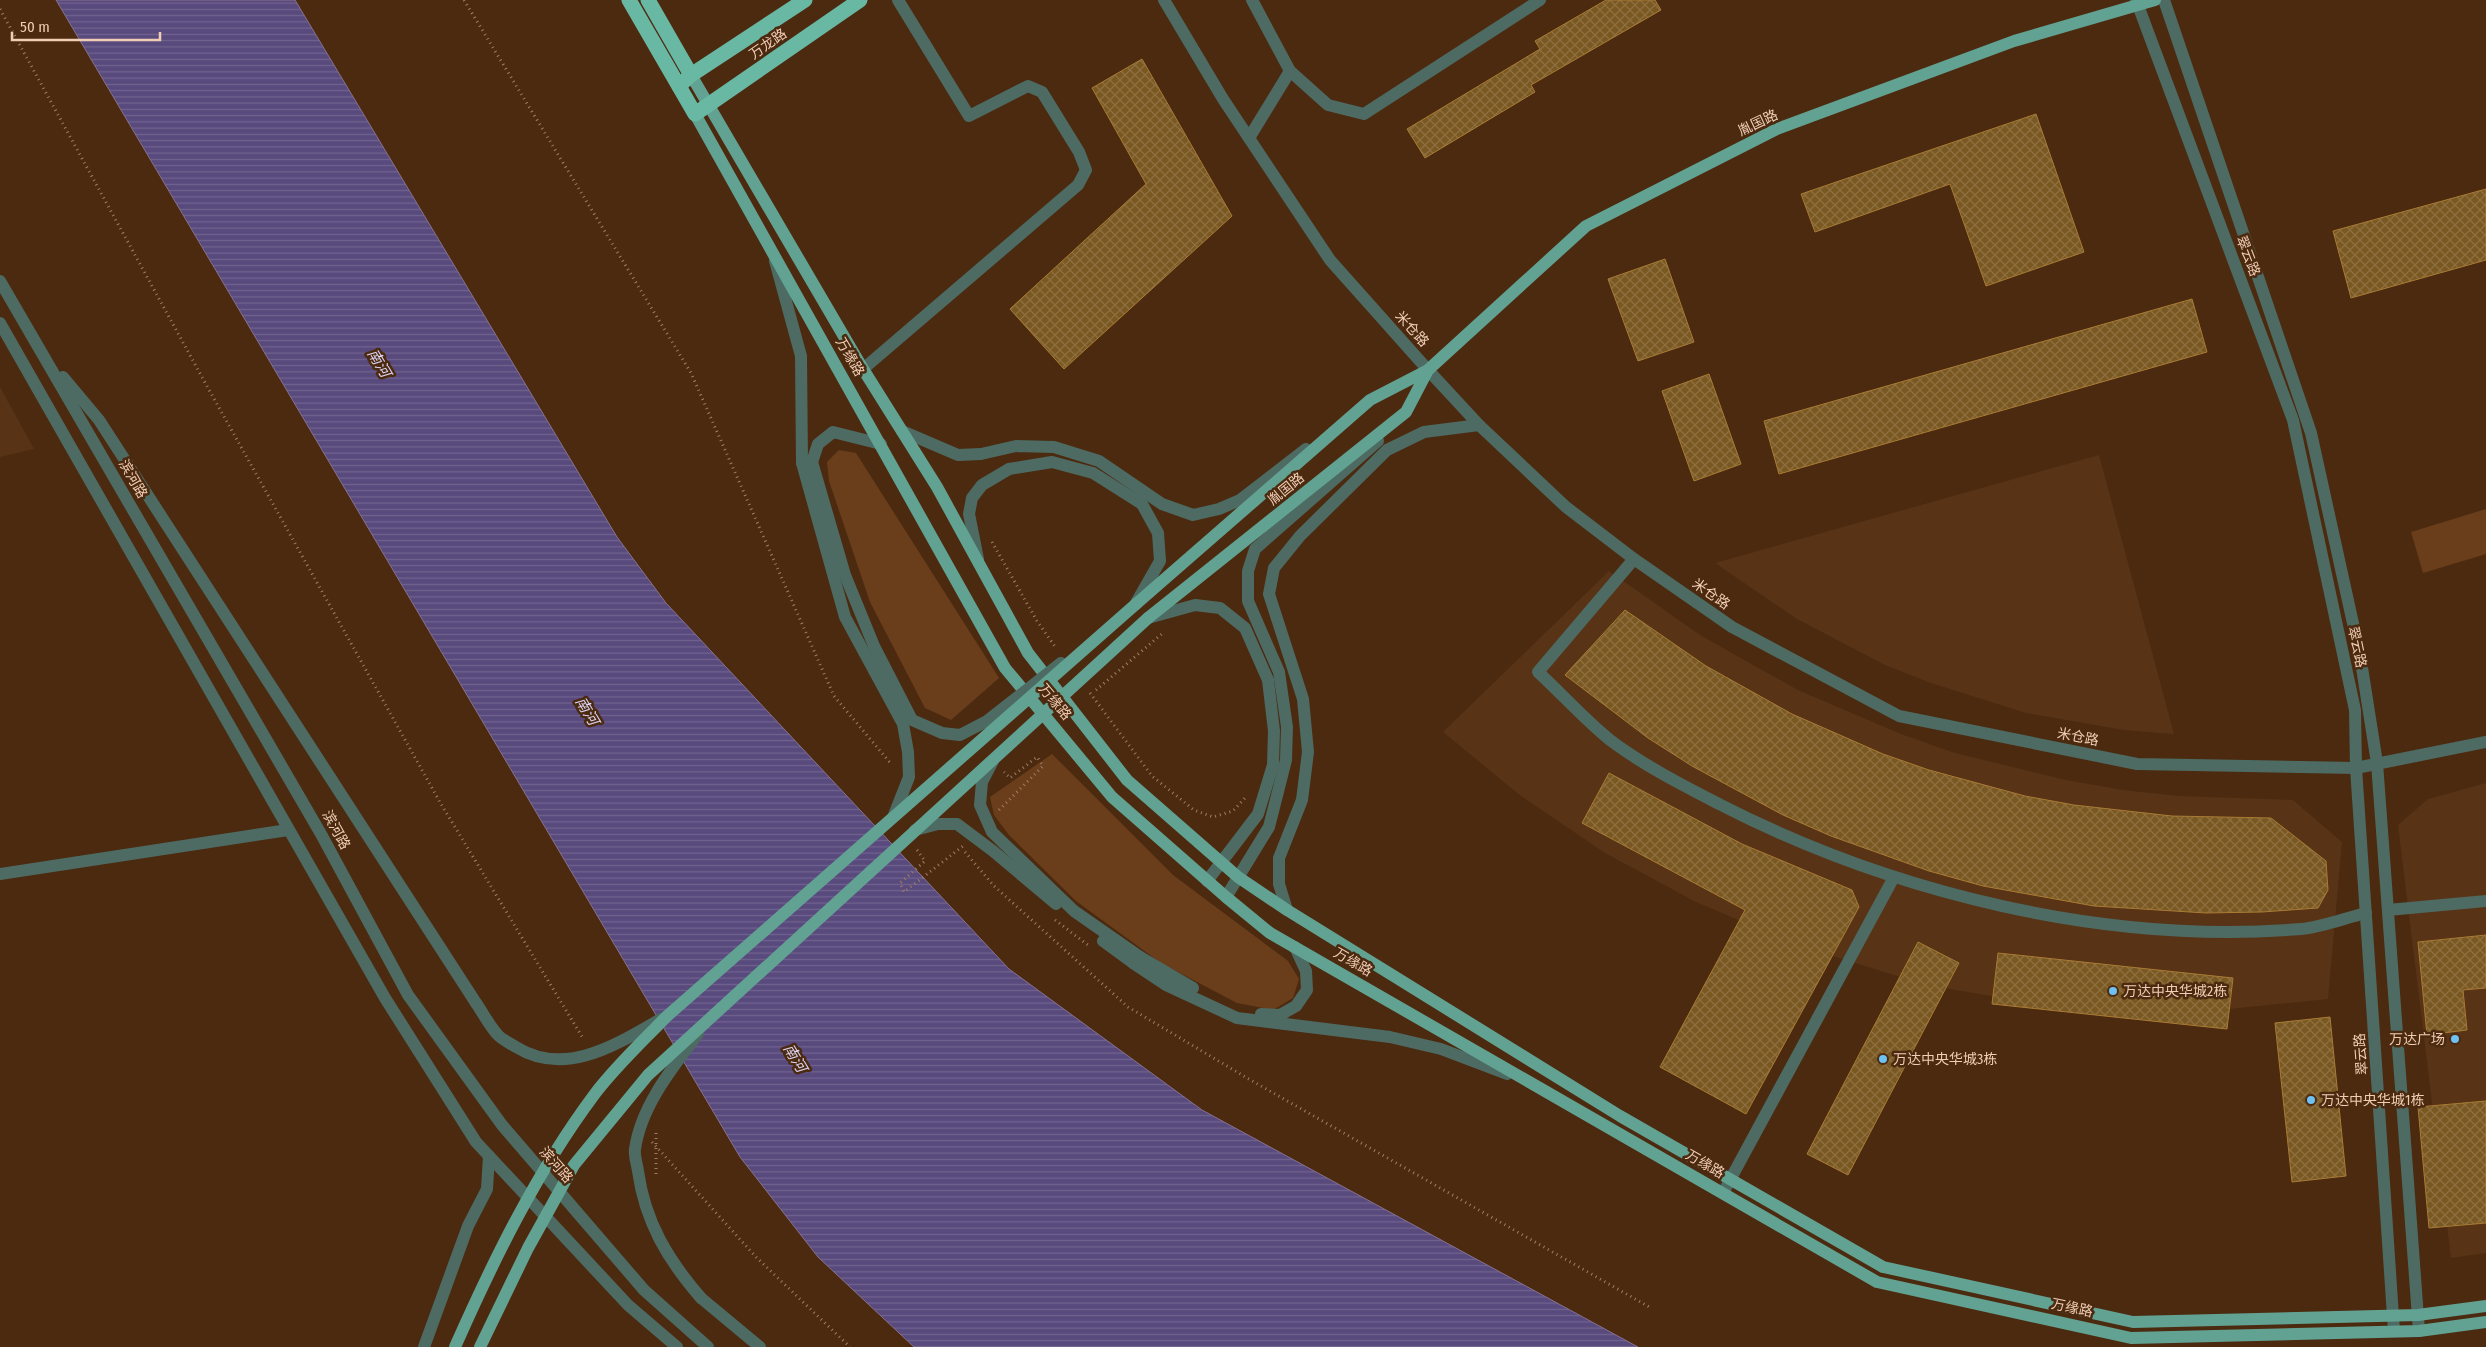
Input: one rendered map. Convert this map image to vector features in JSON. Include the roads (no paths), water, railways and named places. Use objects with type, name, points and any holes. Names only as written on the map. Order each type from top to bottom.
[{"type":"highway","name":"万缘路","points":[[629,0],[695,114]]},
{"type":"highway","name":"万缘路","points":[[648,0],[691,75]]},
{"type":"highway","name":"万龙路","points":[[679,86],[691,75],[805,0]]},
{"type":"highway","name":"万龙路","points":[[695,114],[860,0]]},
{"type":"main road","name":"胤国路","points":[[454,1347],[514,1222],[555,1151],[595,1093],[666,1017],[894,815],[1370,400],[1428,370],[1586,226],[1776,129],[2014,41],[2136,2],[2155,0]]},
{"type":"main road","name":"万缘路","points":[[691,75],[863,369],[938,487],[1028,653],[1127,780],[1238,877],[1287,910],[1620,1116],[1883,1267],[2133,1322],[2418,1315],[2486,1306]]},
{"type":"main road","name":"万缘路","points":[[695,114],[1005,668],[1112,797],[1207,881],[1270,933],[1877,1282],[2131,1338],[2419,1331],[2486,1322]]},
{"type":"main road","name":"胤国路","points":[[480,1347],[528,1248],[574,1165],[648,1075],[1148,618],[1406,412],[1428,370]]},
{"type":"street","points":[[863,369],[1078,185],[1086,170],[1080,152],[1042,92],[1028,86],[969,116],[898,0]]},
{"type":"street","points":[[1252,0],[1290,71],[1328,105],[1364,114],[1540,0]]},
{"type":"street","name":"翠云路","points":[[2164,0],[2311,433],[2360,655],[2377,763],[2419,1331]]},
{"type":"street","name":"米仓路","points":[[1169,1],[1249,138],[1330,260],[1428,370],[1479,425],[1566,507],[1634,560],[1732,627],[1899,716],[2137,764],[2356,768],[2486,742]]},
{"type":"street","name":"翠云路","points":[[2136,2],[2293,420],[2355,710],[2356,768],[2394,1332]]},
{"type":"street","points":[[1249,138],[1290,71]]},
{"type":"street","points":[[772,254],[801,356],[807,462],[845,617],[903,724],[908,752],[909,778],[894,815]]},
{"type":"street","name":"滨河路","points":[[0,281],[321,834],[408,995],[508,1133],[644,1290],[708,1347]]},
{"type":"street","points":[[0,323],[385,998],[476,1142],[628,1304],[677,1347]]},
{"type":"street","points":[[39,348],[99,420],[498,1036],[528,1054],[554,1060],[584,1058],[622,1041],[666,1017]]},
{"type":"street","points":[[902,430],[958,455],[981,454],[1016,446],[1063,450],[1099,461],[1162,504],[1193,515],[1219,509],[1240,500],[1370,400]]},
{"type":"street","points":[[1226,897],[1269,827],[1286,760],[1287,727],[1279,672],[1248,601],[1248,571],[1254,549],[1376,443],[1406,412]]},
{"type":"street","points":[[1287,910],[1279,884],[1279,858],[1302,800],[1308,752],[1303,698],[1269,594],[1274,568],[1300,536],[1387,450],[1424,432],[1479,425]]},
{"type":"street","points":[[807,462],[818,444],[833,432],[847,433],[880,444]]},
{"type":"street","points":[[807,462],[845,575],[874,646],[912,720],[942,733],[960,734],[987,721],[1136,604],[1160,560],[1158,533],[1142,504],[1093,473],[1052,462],[1009,469],[982,485],[972,498],[969,514],[978,561]]},
{"type":"street","points":[[1634,560],[1538,672],[1610,740],[1664,773],[1751,820],[1808,845],[1894,877],[1953,894],[2014,908],[2087,920],[2156,928],[2254,931],[2303,929],[2366,913]]},
{"type":"street","points":[[1148,618],[1195,605],[1220,608],[1245,628],[1268,680],[1274,731],[1273,766],[1258,814],[1207,881]]},
{"type":"street","points":[[995,757],[982,782],[980,805],[992,832],[1074,910],[1166,986],[1237,1018],[1390,1037],[1441,1049],[1534,1084]]},
{"type":"street","points":[[915,830],[938,824],[957,824],[993,851],[1074,919],[1136,960],[1249,1013],[1280,1015],[1296,1006],[1307,990],[1306,972],[1295,947]]},
{"type":"street","points":[[0,874],[288,830]]},
{"type":"street","points":[[1724,1193],[1894,877]]},
{"type":"street","points":[[2388,910],[2486,902]]},
{"type":"street","points":[[713,1015],[673,1066],[649,1103],[635,1150],[641,1189],[659,1240],[676,1270],[701,1298],[760,1347]]},
{"type":"street","points":[[424,1347],[468,1226],[487,1189],[490,1156]]},
{"type":"water","name":"南河","points":[[56,0],[295,0],[617,537],[666,603],[1009,969],[1202,1110],[1638,1347],[914,1347],[818,1257],[740,1157]]},
{"type":"place","name":"万达中央华城2栋","points":[[2113,991]]},
{"type":"place","name":"万达广场","points":[[2455,1039]]},
{"type":"place","name":"万达中央华城3栋","points":[[1883,1059]]},
{"type":"place","name":"万达中央华城1栋","points":[[2311,1100]]}]
